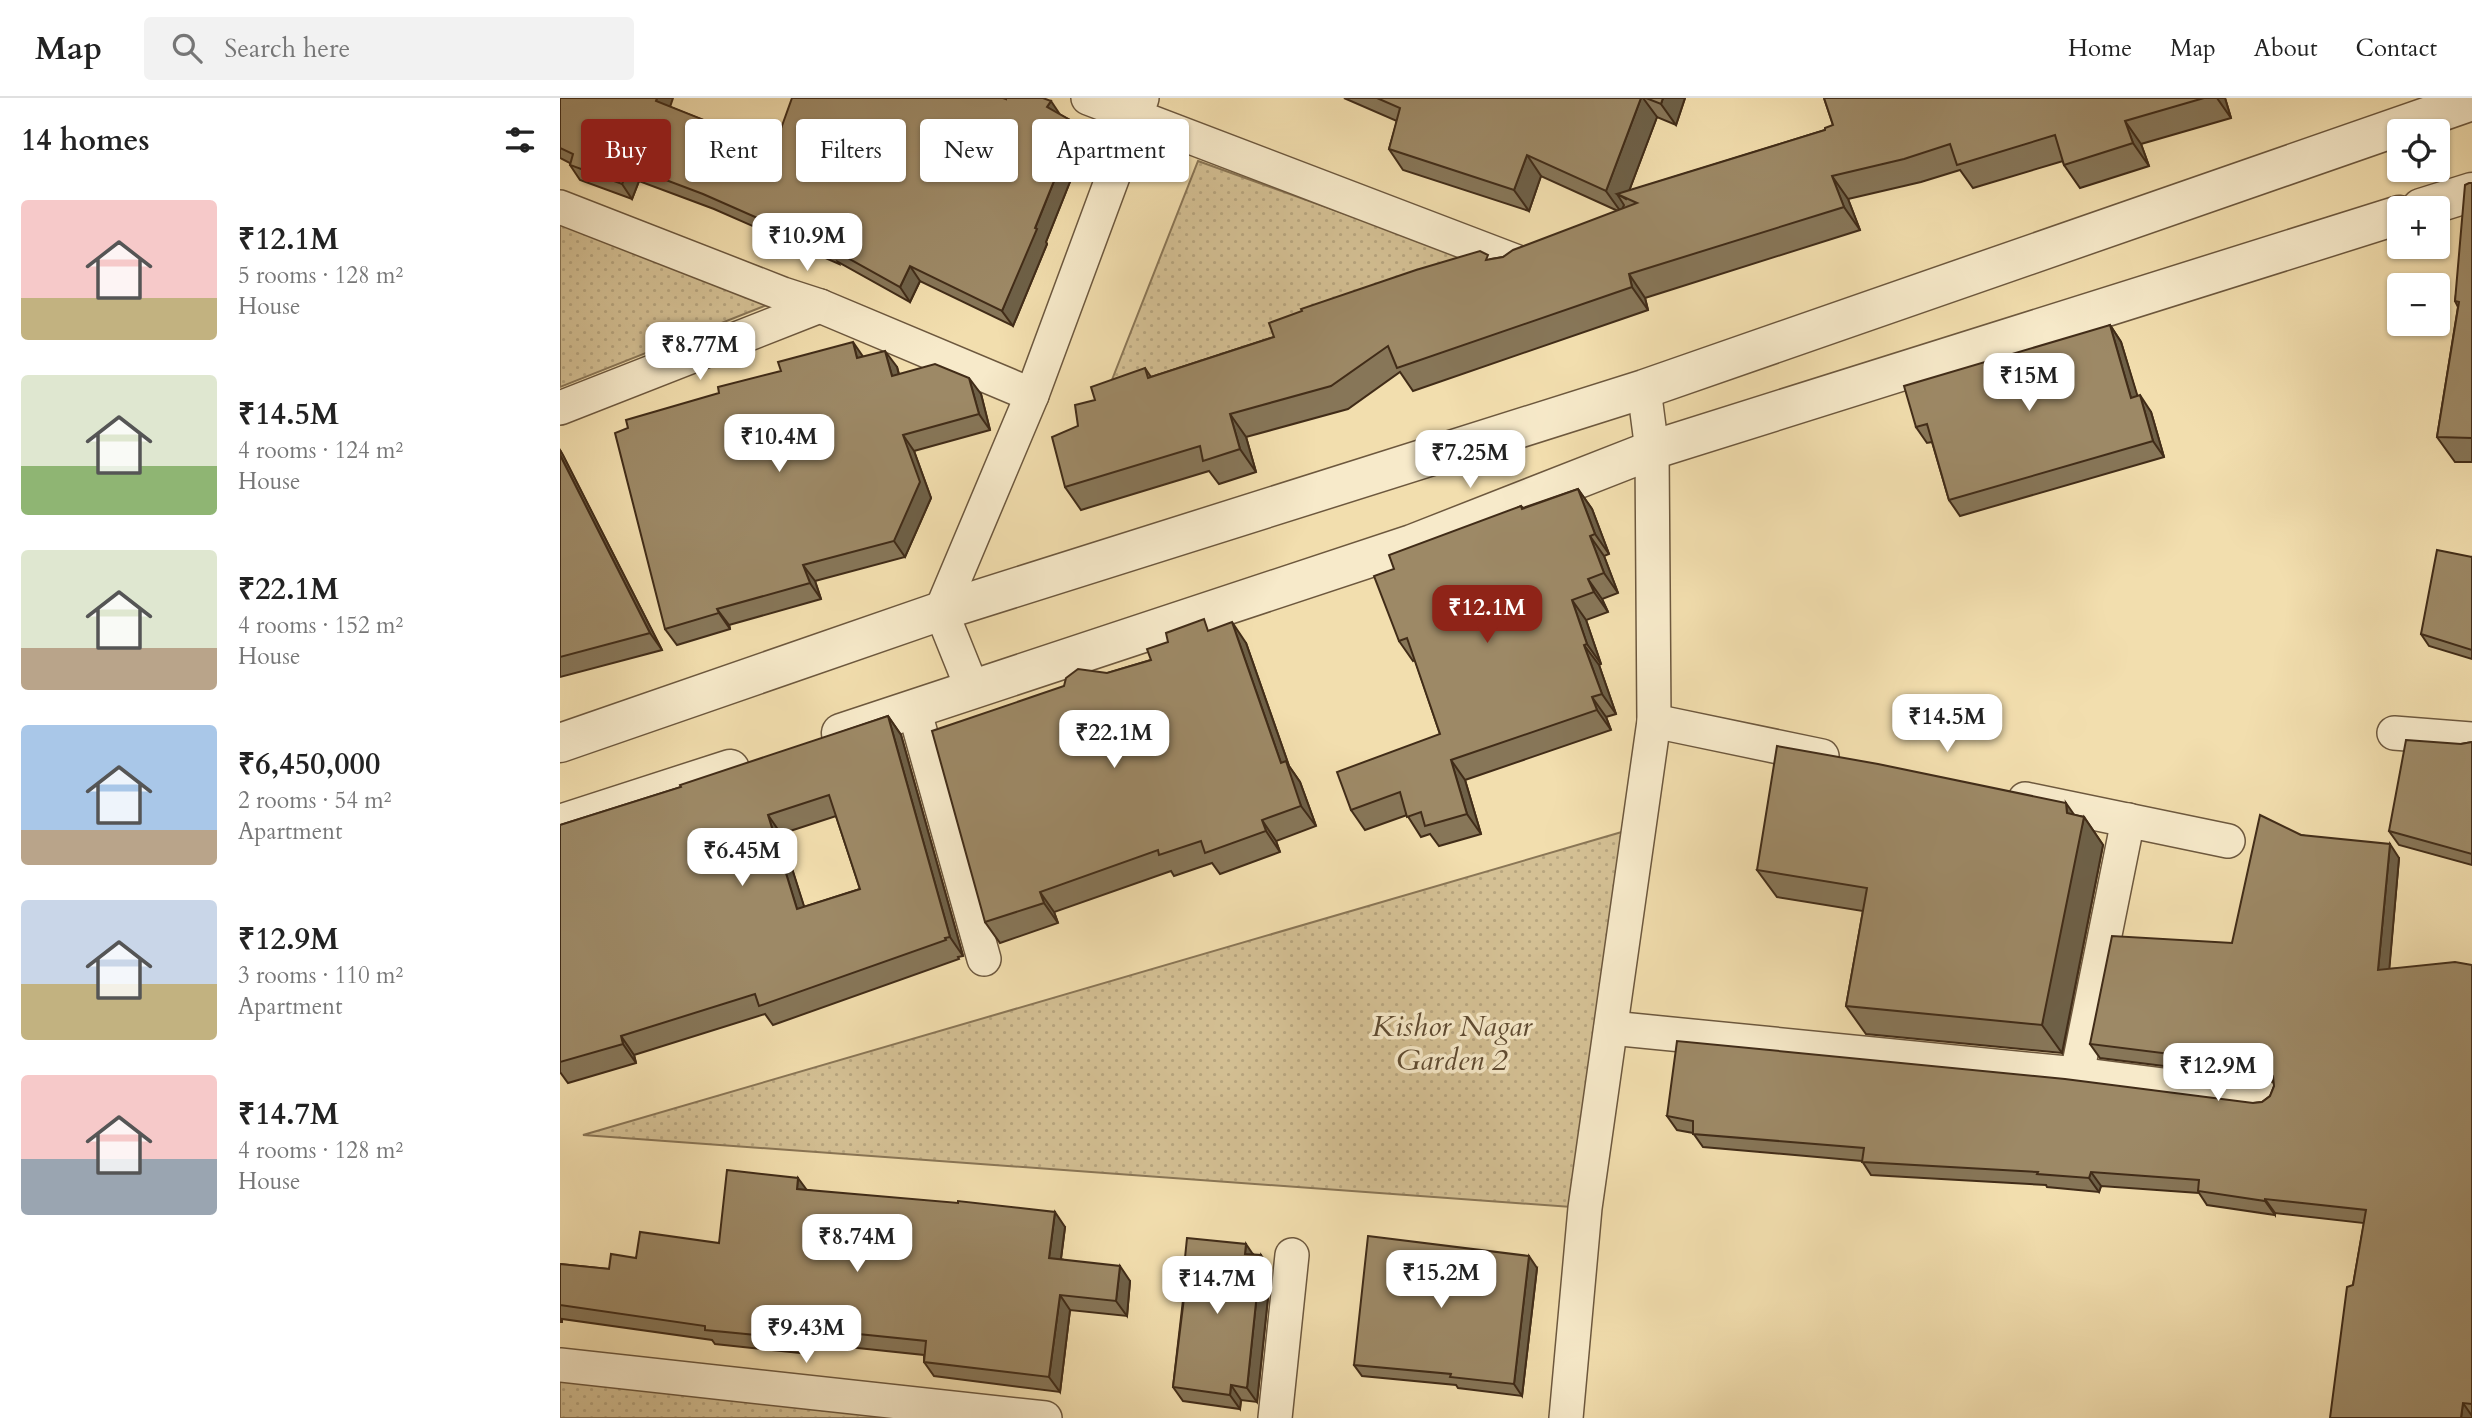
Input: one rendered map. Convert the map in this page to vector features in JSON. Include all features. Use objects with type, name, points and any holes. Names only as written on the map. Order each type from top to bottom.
[{"type":"street","points":[[1088,98],[1139,107],[1516,261]]},
{"type":"street","points":[[560,743],[941,611],[1644,389],[2472,101]]},
{"type":"street","points":[[972,688],[941,611],[1032,395],[1139,107]]},
{"type":"street","points":[[2450,199],[2472,192]]},
{"type":"street","points":[[560,207],[820,306],[1032,395]]},
{"type":"street","points":[[809,743],[1412,544],[1653,450],[2387,219]]},
{"type":"street","points":[[560,408],[820,306]]},
{"type":"street","points":[[1566,1418],[1585,1208],[1654,721],[1653,450],[1644,389]]},
{"type":"street","points":[[914,709],[984,958]]},
{"type":"street","points":[[1654,721],[1853,762]]},
{"type":"street","points":[[2395,733],[2472,739]]},
{"type":"street","points":[[560,824],[757,760]]},
{"type":"street","points":[[1998,793],[2228,841]]},
{"type":"street","points":[[2077,1074],[2128,820]]},
{"type":"street","points":[[1611,1028],[2077,1074],[2266,1098]]},
{"type":"street","points":[[1275,1418],[1292,1255]]},
{"type":"street","points":[[560,1365],[1045,1418]]},
{"type":"green space","points":[[1198,161],[1520,277],[1095,423]]},
{"type":"green space","points":[[560,215],[782,299],[560,387]]},
{"type":"green space","name":"Kishor Nagar Garden 2","points":[[1639,827],[1585,1208],[583,1135]]},
{"type":"green space","points":[[560,1365],[1045,1418],[560,1418]]},
{"type":"building","points":[[560,98],[657,98],[656,101],[701,119],[685,119],[685,182],[782,182],[782,126],[792,98],[1043,98],[1051,101],[1047,107],[1068,119],[1032,119],[1032,182],[1054,182],[1002,311],[910,266],[900,287],[828,247],[671,182],[671,119],[581,119],[581,169],[570,165],[573,154],[560,148]]},
{"type":"building","points":[[1377,98],[1641,98],[1606,191],[1527,155],[1514,190],[1389,149],[1400,108]]},
{"type":"building","points":[[1646,98],[1663,98],[1661,104]]},
{"type":"building","points":[[1824,98],[2204,98],[2125,121],[2133,143],[2064,165],[2055,135],[1957,165],[1950,144],[1904,159],[1832,176],[1844,207],[1629,274],[1632,287],[1397,368],[1388,346],[1331,386],[1230,414],[1240,449],[1203,461],[1200,446],[1065,487],[1052,437],[1078,426],[1075,405],[1095,400],[1091,387],[1145,368],[1148,378],[1274,337],[1269,323],[1302,311],[1301,309],[1416,270],[1480,251],[1488,255],[1486,260],[1503,257],[1513,250],[1637,203],[1617,194],[1825,130],[1833,125]]},
{"type":"building","points":[[2472,183],[2472,438],[2437,437],[2459,302],[2455,301],[2465,185]]},
{"type":"building","points":[[2110,325],[2131,398],[2140,395],[2153,441],[1949,500],[1927,424],[1916,427],[1904,386]]},
{"type":"building","points":[[853,342],[857,358],[885,351],[892,376],[935,364],[969,378],[979,414],[903,435],[920,482],[894,541],[803,565],[810,583],[717,609],[719,613],[665,629],[615,433],[628,428],[626,420],[719,393],[718,387],[781,371],[778,362]]},
{"type":"building","points":[[560,455],[650,633],[560,657]]},
{"type":"building","points":[[1578,489],[1595,534],[1590,536],[1604,573],[1588,579],[1594,592],[1572,600],[1587,644],[1584,645],[1602,694],[1592,697],[1597,710],[1451,760],[1467,814],[1425,826],[1421,812],[1407,817],[1400,792],[1351,810],[1337,772],[1440,734],[1407,638],[1399,641],[1374,576],[1394,569],[1389,555],[1521,506],[1522,509]]},
{"type":"building","points":[[2437,550],[2472,557],[2472,650],[2421,634]]},
{"type":"building","points":[[1204,619],[1208,631],[1232,622],[1281,763],[1286,761],[1301,806],[1262,820],[1266,831],[1205,853],[1201,841],[1159,855],[1158,850],[1040,892],[1044,903],[985,922],[932,731],[1064,686],[1066,678],[1078,669],[1107,673],[1151,660],[1147,649],[1168,642],[1166,633]]},
{"type":"building","points":[[888,716],[950,937],[759,1006],[755,994],[621,1036],[623,1044],[560,1062],[560,825],[681,787],[680,785]],"holes":[[[829,795],[860,889],[797,909],[768,815]]]},
{"type":"building","points":[[2406,740],[2461,744],[2472,742],[2472,854],[2389,831]]},
{"type":"building","points":[[1777,746],[2066,803],[2067,813],[2084,817],[2042,1025],[1846,1006],[1867,888],[1757,870]]},
{"type":"building","points":[[2260,815],[2301,835],[2390,844],[2378,970],[2455,962],[2472,965],[2472,1404],[2463,1403],[2461,1418],[2330,1418],[2347,1287],[2353,1285],[2366,1210],[2265,1201],[2198,1191],[2199,1180],[2091,1172],[2089,1178],[2037,1174],[2038,1172],[1862,1162],[1864,1148],[1693,1134],[1693,1121],[1667,1116],[1677,1041],[2065,1079],[2262,1102],[2270,1096],[2274,1086],[2273,1076],[2258,1065],[2090,1044],[2112,936],[2232,943]]},
{"type":"building","points":[[727,1170],[798,1178],[797,1189],[958,1201],[1055,1212],[1049,1258],[1120,1266],[1116,1301],[1060,1295],[1049,1377],[924,1362],[926,1341],[800,1328],[799,1339],[705,1330],[705,1326],[560,1305],[560,1264],[609,1269],[611,1254],[636,1258],[640,1232],[719,1243]]},
{"type":"building","points":[[1368,1236],[1529,1256],[1514,1384],[1450,1377],[1451,1374],[1354,1365]]},
{"type":"building","points":[[1187,1238],[1246,1244],[1245,1254],[1261,1255],[1247,1388],[1231,1385],[1230,1395],[1173,1387],[1184,1298],[1181,1297]]}]
